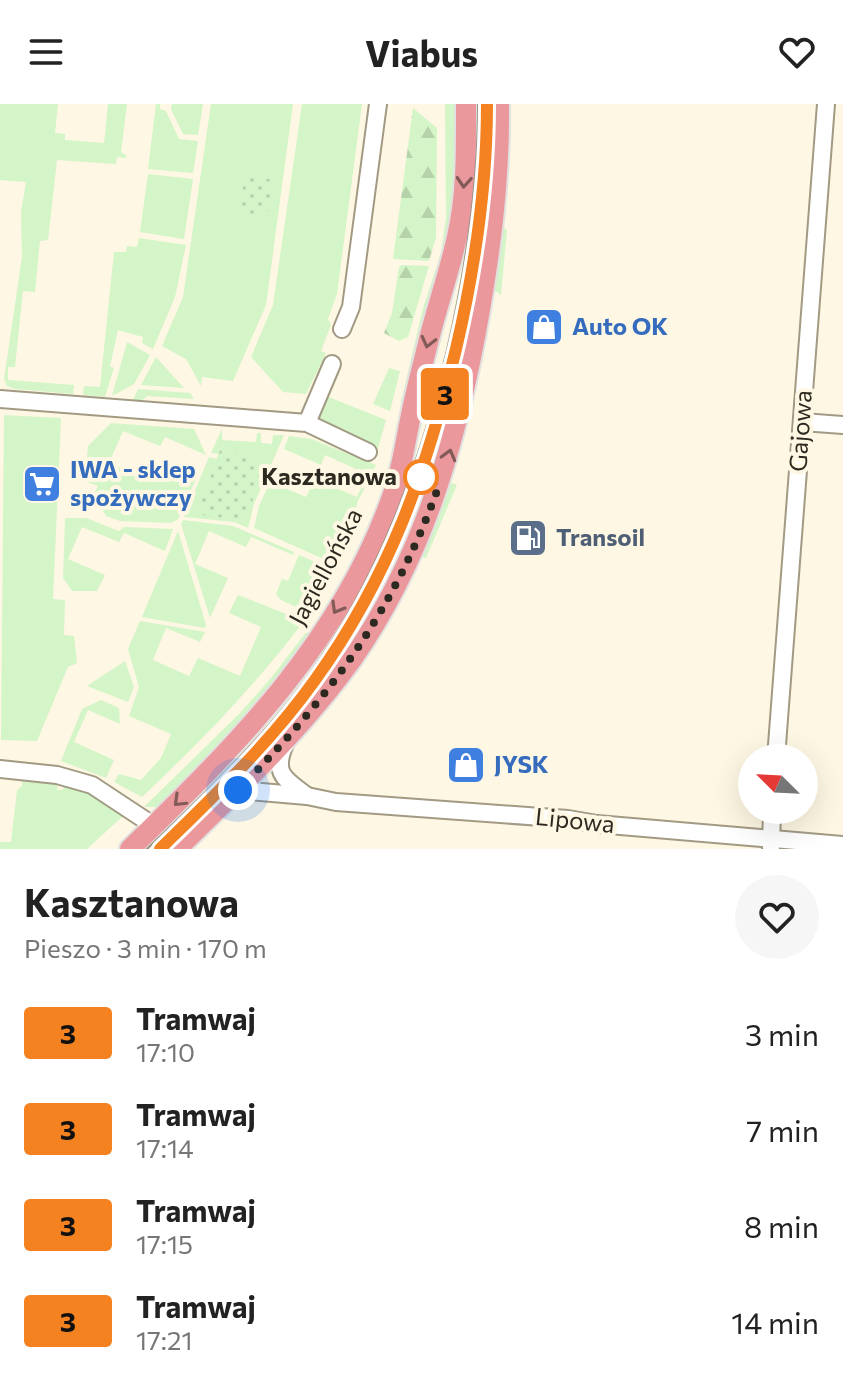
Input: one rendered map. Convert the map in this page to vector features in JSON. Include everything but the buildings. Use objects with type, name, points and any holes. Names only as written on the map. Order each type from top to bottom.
[{"type":"main road","name":"Jagiellońska","points":[[130,849],[248,731],[292,677],[340,604],[393,494],[404,458],[436,309],[458,236],[463,202],[466,104]]},
{"type":"main road","points":[[177,849],[285,742],[338,678],[373,627],[408,562],[446,467],[461,411],[491,249],[499,172],[499,104]]},
{"type":"street","points":[[342,329],[351,307],[378,104]]},
{"type":"street","name":"Gajowa","points":[[777,744],[826,104]]},
{"type":"street","points":[[307,423],[332,364]]},
{"type":"street","points":[[0,399],[307,423],[368,452]]},
{"type":"street","points":[[802,422],[843,425]]},
{"type":"street","points":[[285,742],[280,754],[280,772],[307,796]]},
{"type":"street","points":[[0,769],[57,775],[92,785],[154,826]]},
{"type":"street","name":"Lipowa","points":[[238,790],[307,796],[336,802],[568,819],[771,844],[843,845]]},
{"type":"street","points":[[771,844],[772,824]]},
{"type":"green space","points":[[0,104],[58,104],[55,133],[65,134],[65,140],[104,143],[108,104],[127,104],[121,152],[127,156],[125,158],[117,157],[116,164],[57,160],[48,240],[40,241],[35,292],[23,291],[15,367],[8,367],[8,380],[74,385],[73,394],[15,389],[7,386],[4,379],[22,257],[21,212],[26,182],[0,180]]},
{"type":"green space","points":[[156,104],[166,111],[179,139],[198,141],[193,173],[148,169]]},
{"type":"green space","points":[[172,104],[203,104],[198,135],[183,134],[171,109]]},
{"type":"green space","points":[[211,104],[293,104],[266,305],[233,381],[202,377],[201,386],[186,359],[162,346],[183,297]]},
{"type":"green space","points":[[302,104],[362,104],[337,294],[328,319],[331,325],[321,351],[326,353],[306,394],[283,392],[251,357],[273,305]]},
{"type":"green space","points":[[445,104],[457,104],[458,143],[448,236],[404,406],[401,402],[423,308],[441,253],[446,217]]},
{"type":"green space","points":[[413,108],[437,128],[436,238],[429,261],[393,259]]},
{"type":"green space","points":[[148,174],[193,179],[184,239],[140,232]]},
{"type":"green space","points":[[257,175],[275,181],[272,207],[260,217],[242,215],[238,206],[245,179]]},
{"type":"green space","points":[[504,228],[507,230],[501,295],[493,289],[493,282]]},
{"type":"green space","points":[[139,238],[186,245],[175,297],[153,349],[142,343],[143,337],[118,330],[110,366],[114,368],[105,397],[83,395],[84,386],[100,387],[114,252],[126,252],[127,246],[137,247]]},
{"type":"green space","points":[[429,266],[408,337],[399,341],[384,333],[392,313],[399,267]]},
{"type":"green space","points":[[127,342],[150,355],[134,384],[112,396]]},
{"type":"green space","points":[[156,357],[184,388],[141,385]]},
{"type":"green space","points":[[389,368],[400,371],[390,411],[373,404]]},
{"type":"green space","points":[[138,389],[190,393],[194,399],[147,396],[130,406]]},
{"type":"green space","points":[[326,396],[386,420],[377,452],[317,424]]},
{"type":"green space","points":[[4,415],[61,418],[53,599],[65,600],[64,635],[74,636],[77,663],[68,667],[37,741],[1,740]]},
{"type":"green space","points":[[111,423],[194,429],[206,455],[165,437],[160,446],[123,431],[109,463],[146,479],[154,460],[196,479],[178,519],[171,523],[120,521],[106,516],[94,494],[98,486],[85,481],[88,446]]},
{"type":"green space","points":[[222,429],[222,440],[256,442],[257,433],[261,433],[261,443],[272,444],[273,435],[284,435],[254,504],[248,528],[234,522],[184,517],[209,457],[217,459],[218,454],[211,453]]},
{"type":"green space","points":[[289,436],[311,439],[376,465],[357,503],[350,541],[337,565],[254,528],[259,506],[270,482],[306,497],[315,479],[357,497],[367,474],[325,455],[321,465],[284,449]]},
{"type":"green space","points":[[221,448],[267,465],[244,521],[196,514]]},
{"type":"green space","points":[[452,483],[457,485],[424,558],[422,552],[448,486]]},
{"type":"green space","points":[[65,518],[86,518],[119,531],[124,527],[173,529],[165,551],[124,533],[119,542],[82,527],[68,559],[105,575],[97,591],[72,591],[63,578]]},
{"type":"green space","points":[[183,520],[233,526],[294,552],[293,555],[251,537],[246,547],[209,531],[195,564],[228,578],[210,618],[181,524]]},
{"type":"green space","points":[[178,531],[206,625],[205,628],[142,617]]},
{"type":"green space","points":[[299,555],[336,571],[309,613],[281,600],[276,594],[282,579],[288,581]]},
{"type":"green space","points":[[238,595],[304,621],[227,712],[142,797],[114,782],[119,774],[141,780],[161,758],[171,734],[129,716],[139,687],[128,649],[140,621],[205,632],[200,642],[166,628],[153,660],[189,676],[198,658],[240,676],[261,627],[229,613]]},
{"type":"green space","points":[[310,627],[312,632],[306,643],[239,729],[159,807],[144,807],[240,713]]},
{"type":"green space","points":[[125,661],[134,687],[128,702],[87,686]]},
{"type":"green space","points":[[101,700],[119,708],[120,724],[88,710],[74,742],[114,760],[106,778],[61,761],[82,709]]},
{"type":"green space","points":[[22,778],[58,783],[57,790],[63,790],[64,786],[90,794],[124,815],[87,849],[0,849],[0,842],[11,842],[17,790],[22,786]]},
{"type":"tram line","points":[[147,849],[231,766],[290,700],[356,600],[394,520],[436,394],[460,289],[470,228],[478,104]]},
{"type":"tram line","name":"3","points":[[160,849],[264,745],[300,701],[354,622],[395,541],[432,442],[474,268],[486,171],[487,104]]},
{"type":"place","name":"Auto OK","points":[[544,327]]},
{"type":"place","name":"Kasztanowa","points":[[421,477]]},
{"type":"place","name":"IWA - sklep spożywczy","points":[[42,484]]},
{"type":"place","name":"Transoil","points":[[528,538]]},
{"type":"place","name":"JYSK","points":[[466,765]]},
{"type":"route","points":[[238,790],[316,707],[373,627],[408,562],[439,485],[421,477]]}]
